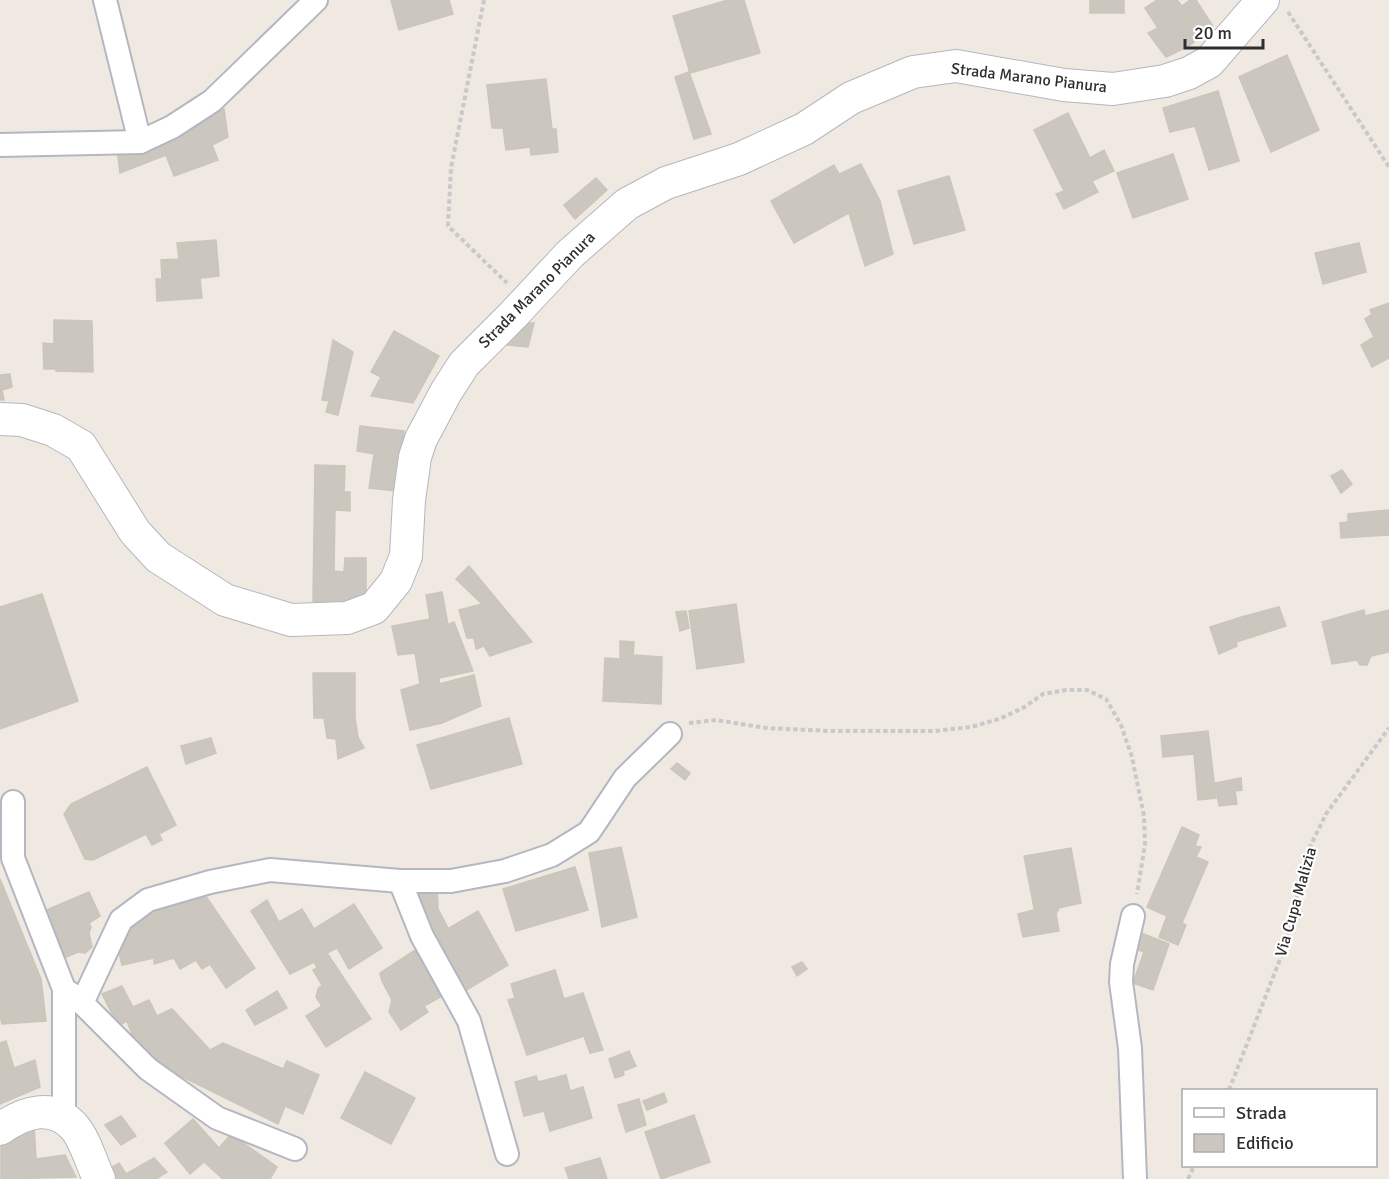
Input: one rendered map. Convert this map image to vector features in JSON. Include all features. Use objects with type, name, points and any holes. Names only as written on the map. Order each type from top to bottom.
[{"type":"street","points":[[105,0],[140,142]]},
{"type":"street","points":[[0,145],[140,142],[172,128],[212,101],[316,0]]},
{"type":"street","name":"Strada Marano Pianura","points":[[0,419],[22,420],[53,430],[81,446],[135,532],[158,557],[225,600],[291,620],[347,618],[374,608],[396,581],[406,556],[409,500],[415,457],[421,439],[464,363],[570,254],[627,204],[666,183],[739,159],[804,129],[851,98],[913,72],[956,66],[1064,85],[1113,88],[1165,81],[1189,73],[1209,62],[1265,2]]},
{"type":"street","points":[[82,1003],[121,920],[148,900],[210,882],[270,870],[400,882],[452,881],[505,872],[552,855],[589,832],[626,778],[670,734]]},
{"type":"street","points":[[13,802],[13,858],[64,988],[64,1118]]},
{"type":"street","points":[[400,882],[422,936],[469,1021],[507,1154]]},
{"type":"street","points":[[1133,916],[1122,964],[1121,982],[1130,1048],[1135,1179]]},
{"type":"street","points":[[64,988],[148,1069],[217,1118],[295,1149]]},
{"type":"street","points":[[0,1129],[13,1120],[30,1114],[50,1111],[64,1118],[76,1129],[99,1179]]},
{"type":"path","points":[[484,0],[451,168],[448,226],[525,302]]},
{"type":"path","points":[[1265,2],[1389,167]]},
{"type":"path","points":[[670,734],[681,726],[695,721],[716,720],[766,728],[830,731],[935,731],[971,727],[999,719],[1023,708],[1043,694],[1066,690],[1087,690],[1106,699],[1121,725],[1132,757],[1139,789],[1144,816],[1144,844],[1133,916]]},
{"type":"path","name":"Via Cupa Malizia","points":[[1230,1089],[1284,949],[1309,849],[1326,813],[1389,728]]},
{"type":"building","points":[[391,0],[449,0],[453,14],[399,30]]},
{"type":"building","points":[[728,0],[744,0],[760,53],[690,73],[673,16]]},
{"type":"building","points":[[1090,0],[1124,0],[1124,13],[1090,13]]},
{"type":"building","points":[[1157,0],[1177,0],[1182,6],[1190,0],[1196,0],[1213,26],[1189,46],[1166,57],[1148,33],[1158,28],[1145,8]]},
{"type":"building","points":[[1287,55],[1319,130],[1271,152],[1239,77]]},
{"type":"building","points":[[689,72],[711,134],[694,139],[675,77]]},
{"type":"building","points":[[546,79],[552,129],[556,129],[558,152],[531,155],[530,147],[506,150],[503,128],[492,128],[487,85]]},
{"type":"building","points":[[1218,91],[1239,161],[1209,170],[1195,126],[1170,132],[1163,108]]},
{"type":"building","points":[[224,109],[228,137],[212,145],[218,160],[174,176],[166,155],[120,173],[117,148],[148,143]]},
{"type":"building","points":[[1068,113],[1090,158],[1104,150],[1114,171],[1092,181],[1098,192],[1064,209],[1056,194],[1064,191],[1034,130]]},
{"type":"building","points":[[1173,154],[1188,199],[1133,218],[1117,173]]},
{"type":"building","points":[[861,164],[880,201],[893,254],[865,266],[849,213],[858,208],[839,174]]},
{"type":"building","points":[[834,165],[858,208],[794,243],[771,201]]},
{"type":"building","points":[[949,176],[965,230],[914,244],[898,191]]},
{"type":"building","points":[[596,178],[607,190],[575,219],[564,205]]},
{"type":"building","points":[[216,240],[219,276],[200,278],[202,298],[157,301],[156,279],[162,279],[161,260],[179,259],[177,243]]},
{"type":"building","points":[[1359,243],[1366,272],[1323,284],[1315,253]]},
{"type":"building","points":[[1389,303],[1389,358],[1372,367],[1361,345],[1374,337],[1365,319],[1372,314],[1370,310]]},
{"type":"building","points":[[54,320],[92,321],[93,372],[44,369],[43,343],[54,344]]},
{"type":"building","points":[[517,323],[534,323],[528,347],[499,344]]},
{"type":"building","points":[[394,331],[439,356],[413,403],[371,396],[381,377],[371,372]]},
{"type":"building","points":[[333,340],[353,352],[338,415],[326,412],[329,401],[322,400]]},
{"type":"building","points":[[10,374],[12,387],[2,390],[4,400],[0,400],[0,375]]},
{"type":"building","points":[[360,426],[404,431],[397,491],[369,488],[374,454],[357,451]]},
{"type":"building","points":[[315,465],[345,466],[344,492],[350,492],[350,511],[335,510],[334,571],[344,572],[345,558],[366,558],[366,599],[352,605],[313,601]]},
{"type":"building","points":[[1342,470],[1352,484],[1341,493],[1331,476]]},
{"type":"building","points":[[1389,510],[1389,535],[1341,538],[1340,523],[1348,522],[1348,514]]},
{"type":"building","points":[[469,566],[532,642],[490,656],[484,646],[476,649],[474,638],[467,638],[459,610],[482,604],[456,579]]},
{"type":"building","points":[[442,592],[448,625],[454,622],[473,671],[439,678],[439,684],[474,675],[481,706],[442,723],[410,730],[401,690],[420,684],[415,653],[398,655],[392,626],[430,619],[426,595]]},
{"type":"building","points":[[42,594],[78,701],[0,729],[0,607]]},
{"type":"building","points":[[736,604],[744,662],[697,669],[689,611]]},
{"type":"building","points":[[1279,607],[1286,626],[1252,637],[1245,616]]},
{"type":"building","points":[[1364,610],[1365,616],[1389,610],[1389,652],[1371,656],[1367,665],[1360,665],[1357,660],[1332,664],[1322,622]]},
{"type":"building","points":[[686,611],[689,628],[680,631],[676,612]]},
{"type":"building","points":[[1245,616],[1252,637],[1236,642],[1237,646],[1219,654],[1210,627]]},
{"type":"building","points":[[620,641],[634,642],[633,655],[662,657],[661,704],[603,701],[605,658],[620,659]]},
{"type":"building","points":[[313,673],[355,673],[355,718],[314,718]]},
{"type":"building","points":[[324,717],[355,718],[358,737],[364,748],[338,759],[336,739],[327,738]]},
{"type":"building","points":[[509,718],[522,764],[431,789],[417,745]]},
{"type":"building","points":[[1208,731],[1216,798],[1198,800],[1194,754],[1163,757],[1161,736]]},
{"type":"building","points":[[211,738],[216,753],[186,764],[181,746]]},
{"type":"building","points":[[677,763],[690,773],[685,780],[671,769]]},
{"type":"building","points":[[147,767],[176,825],[159,834],[162,840],[152,845],[146,834],[93,860],[85,859],[64,814],[71,804]]},
{"type":"building","points":[[1241,778],[1242,790],[1235,791],[1237,804],[1219,806],[1215,783]]},
{"type":"building","points":[[1182,827],[1199,835],[1195,846],[1201,847],[1196,857],[1208,862],[1182,923],[1147,907]]},
{"type":"building","points":[[621,847],[637,917],[602,927],[589,853]]},
{"type":"building","points":[[1071,848],[1081,903],[1059,908],[1056,914],[1036,918],[1024,856]]},
{"type":"building","points":[[575,867],[588,910],[516,931],[503,889]]},
{"type":"building","points":[[0,879],[41,979],[46,1021],[2,1024],[0,1015]]},
{"type":"building","points":[[437,888],[438,909],[448,928],[434,937],[414,890]]},
{"type":"building","points":[[89,892],[100,916],[89,923],[92,947],[85,953],[78,952],[62,959],[42,912]]},
{"type":"building","points":[[205,895],[255,968],[226,988],[210,964],[202,969],[196,960],[180,969],[174,958],[154,964],[154,958],[122,965],[117,944],[144,914]]},
{"type":"building","points":[[267,900],[279,922],[302,909],[314,929],[354,904],[382,948],[349,969],[337,948],[327,953],[371,1019],[326,1047],[306,1016],[322,1006],[316,997],[322,985],[313,970],[317,968],[314,962],[290,974],[251,911]]},
{"type":"building","points":[[1034,910],[1036,918],[1056,914],[1059,931],[1023,937],[1018,914]]},
{"type":"building","points":[[478,911],[508,965],[465,991],[434,937]]},
{"type":"building","points":[[1167,916],[1186,925],[1178,945],[1159,937]]},
{"type":"building","points":[[1141,933],[1169,944],[1153,990],[1133,983],[1144,952],[1136,949]]},
{"type":"building","points":[[415,950],[444,995],[424,1006],[428,1012],[401,1030],[389,1012],[392,1000],[380,973]]},
{"type":"building","points":[[802,962],[807,969],[797,976],[792,967]]},
{"type":"building","points":[[555,970],[564,999],[583,993],[603,1050],[590,1053],[584,1036],[527,1055],[508,1000],[515,998],[511,984]]},
{"type":"building","points":[[122,986],[133,1007],[149,1000],[157,1016],[172,1009],[210,1050],[223,1043],[283,1069],[287,1061],[319,1075],[303,1114],[285,1106],[278,1124],[169,1070],[134,1040],[127,1021],[118,1026],[102,994]]},
{"type":"building","points":[[277,991],[287,1008],[255,1025],[246,1010]]},
{"type":"building","points":[[6,1041],[14,1068],[35,1060],[40,1087],[0,1104],[0,1043]]},
{"type":"building","points":[[629,1051],[636,1066],[623,1071],[624,1075],[615,1078],[609,1059]]},
{"type":"building","points":[[365,1072],[415,1098],[391,1144],[341,1118]]},
{"type":"building","points":[[566,1075],[570,1091],[583,1087],[592,1118],[550,1131],[544,1111],[524,1116],[515,1082],[536,1076],[538,1082]]},
{"type":"building","points":[[664,1093],[667,1102],[647,1110],[643,1101]]},
{"type":"building","points":[[639,1099],[646,1125],[626,1132],[618,1105]]},
{"type":"building","points":[[694,1115],[710,1162],[661,1179],[645,1132]]},
{"type":"building","points":[[121,1116],[136,1136],[121,1145],[105,1125]]},
{"type":"building","points":[[193,1119],[219,1148],[231,1134],[277,1167],[270,1179],[223,1179],[204,1162],[190,1174],[165,1143]]},
{"type":"building","points":[[34,1124],[36,1159],[65,1155],[76,1177],[1,1179],[1,1142]]},
{"type":"building","points":[[154,1158],[167,1172],[156,1179],[111,1179],[107,1170],[119,1163],[126,1174]]},
{"type":"building","points":[[600,1158],[607,1179],[569,1179],[565,1168]]}]
